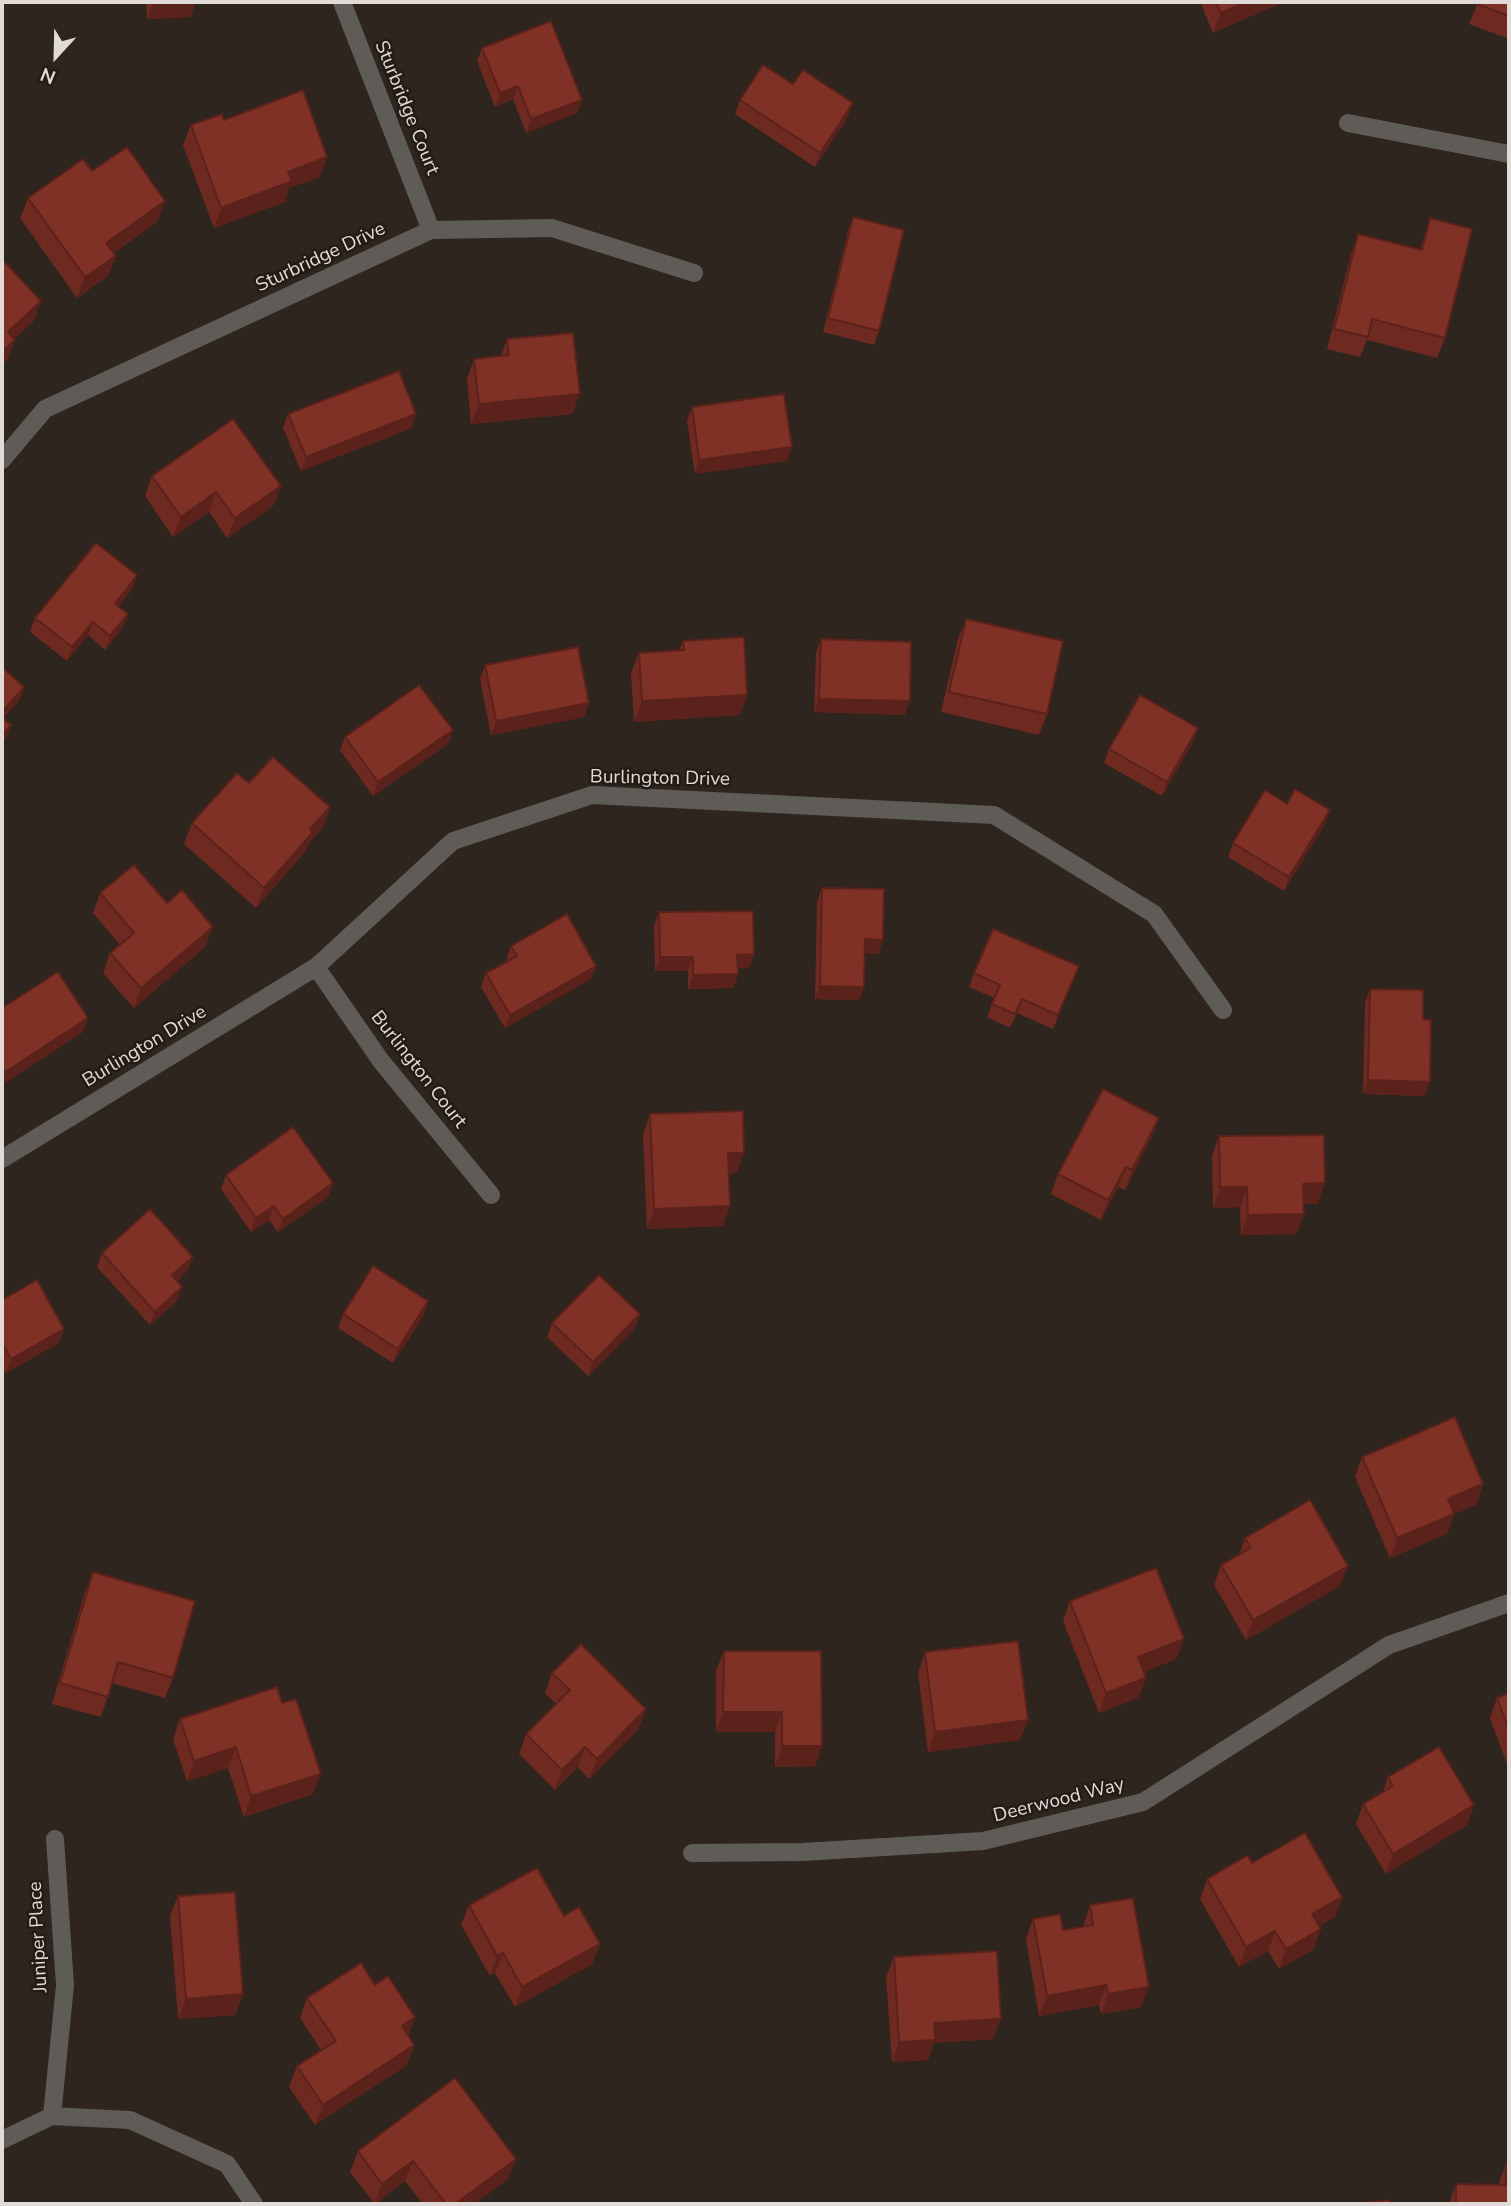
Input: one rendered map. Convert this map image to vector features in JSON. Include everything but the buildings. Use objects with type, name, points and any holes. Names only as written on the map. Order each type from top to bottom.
[{"type":"street","name":"Sturbridge Court","points":[[342,2],[431,230]]},
{"type":"street","points":[[1348,123],[1509,155]]},
{"type":"street","name":"Sturbridge Drive","points":[[2,460],[45,409],[431,230],[552,228],[694,273]]},
{"type":"street","name":"Burlington Drive","points":[[2,1159],[316,967],[453,841],[592,794],[994,815],[1154,914],[1223,1010]]},
{"type":"street","name":"Burlington Court","points":[[316,967],[380,1061],[491,1195]]},
{"type":"street","name":"Deerwood Way","points":[[692,1853],[803,1852],[983,1841],[1143,1802],[1389,1645],[1509,1603]]},
{"type":"street","name":"Juniper Place","points":[[52,2116],[65,1985],[55,1839]]},
{"type":"street","points":[[2,2140],[52,2116],[130,2119],[227,2164],[254,2204]]}]
